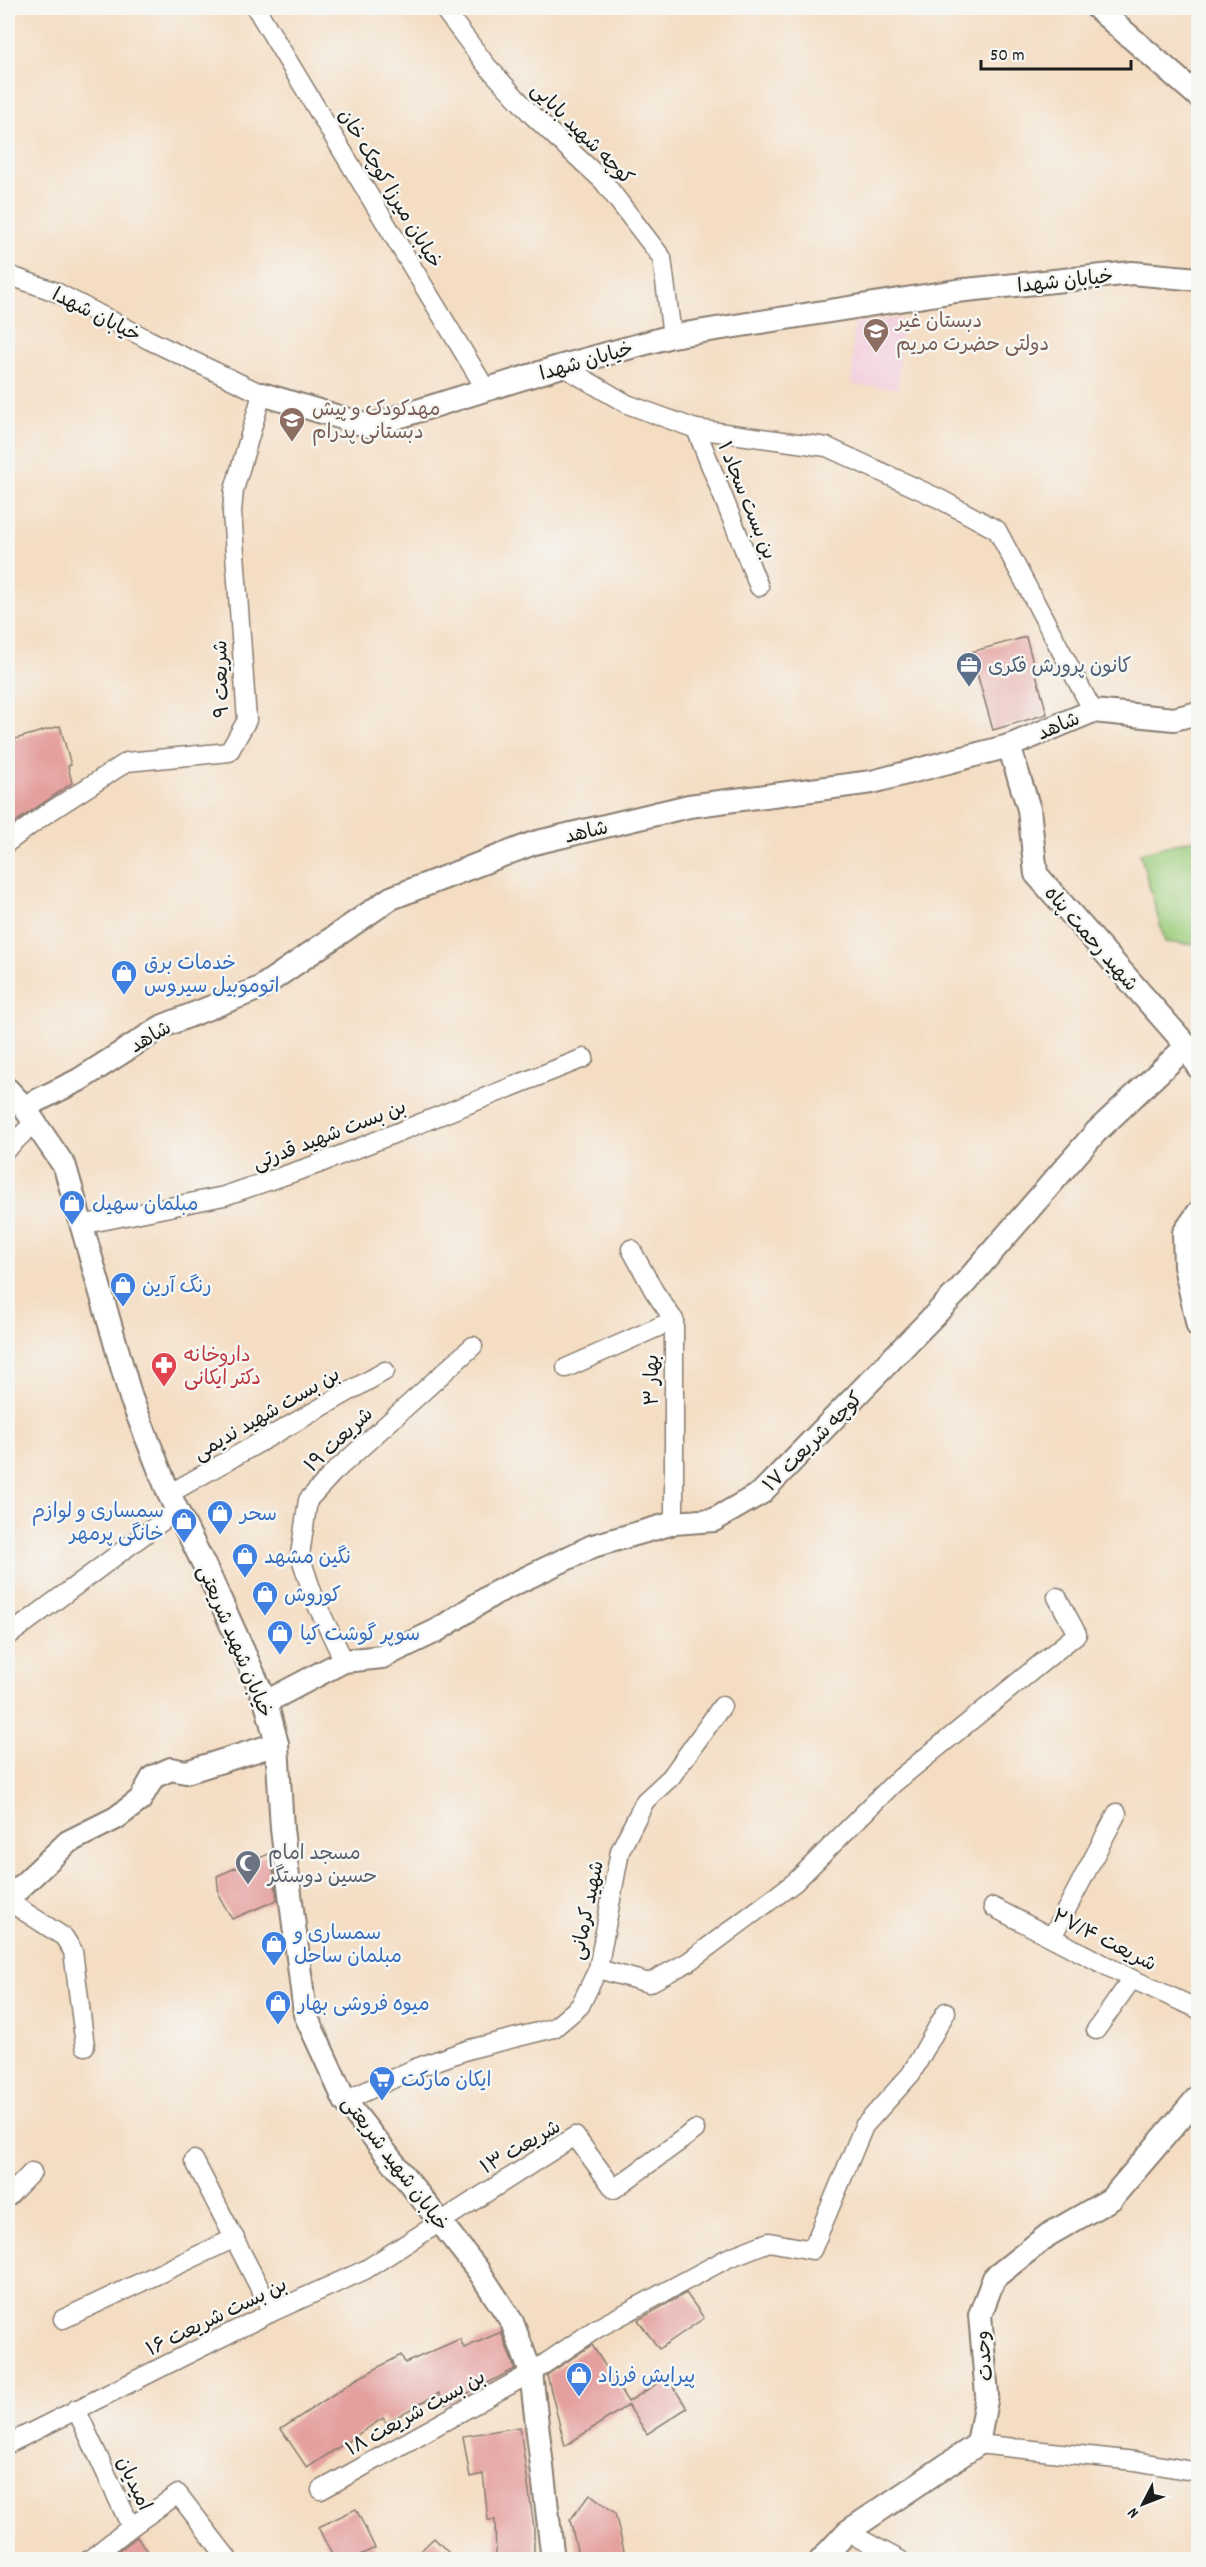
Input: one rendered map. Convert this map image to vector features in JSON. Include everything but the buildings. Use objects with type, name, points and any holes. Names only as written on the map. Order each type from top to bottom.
[{"type":"street","name":"خیابان میرزا کوچک خان","points":[[256,8],[487,391]]},
{"type":"street","name":"کوچه شهید بابایی","points":[[443,8],[494,74],[533,116],[603,181],[662,258],[672,336]]},
{"type":"street","points":[[1097,8],[1198,96]]},
{"type":"street","name":"خیابان شهدا","points":[[8,275],[56,292],[148,340],[262,394],[369,426],[562,366],[672,336],[968,290],[1132,273],[1198,279]]},
{"type":"street","points":[[562,366],[627,404],[696,429],[827,447],[940,500],[997,530],[1093,711]]},
{"type":"street","name":"شریعت ۹","points":[[8,842],[43,816],[127,762],[229,752],[247,720],[232,512],[234,490],[262,394]]},
{"type":"street","name":"بن بست سجاد ۱","points":[[696,429],[759,587]]},
{"type":"street","name":"شاهد","points":[[30,1115],[79,1080],[163,1026],[260,988],[391,898],[534,843],[689,806],[872,782],[1009,746],[1093,711],[1174,719],[1198,713]]},
{"type":"street","name":"شهید رحمت پناه","points":[[1009,746],[1029,808],[1036,874],[1187,1046]]},
{"type":"street","points":[[1187,1046],[1198,1067]]},
{"type":"street","name":"کوچه شریعت ۱۷","points":[[266,1702],[344,1661],[382,1657],[436,1631],[495,1593],[593,1546],[674,1523],[714,1520],[761,1493],[959,1290],[1096,1132],[1187,1046]]},
{"type":"street","name":"بن بست شهید قدرتی","points":[[81,1225],[234,1192],[318,1164],[584,1058]]},
{"type":"street","name":"خیابان شهید شریعتی","points":[[8,1090],[30,1115],[65,1167],[131,1398],[173,1503],[209,1575],[266,1702],[277,1744],[282,1829],[306,2014],[345,2101],[478,2271],[512,2322],[531,2373],[553,2559]]},
{"type":"street","points":[[8,1148],[30,1115]]},
{"type":"street","points":[[1198,1213],[1184,1233],[1185,1266],[1198,1326]]},
{"type":"street","points":[[566,1368],[674,1320],[654,1291],[631,1249]]},
{"type":"street","name":"بهار ۳","points":[[674,1320],[674,1523]]},
{"type":"street","name":"شریعت ۱۹","points":[[344,1661],[315,1601],[300,1554],[308,1500],[333,1473],[473,1346]]},
{"type":"street","name":"بن بست شهید ندیمی","points":[[8,1636],[173,1503],[385,1371]]},
{"type":"street","points":[[598,1969],[650,1983],[688,1962],[795,1882],[894,1783],[1077,1634],[1057,1597]]},
{"type":"street","name":"شهید کرمانی","points":[[345,2101],[416,2068],[470,2049],[554,2028],[580,2006],[598,1969],[620,1851],[645,1801],[671,1777],[722,1706]]},
{"type":"street","points":[[85,2046],[73,1952],[64,1937],[8,1900],[68,1842],[116,1818],[140,1800],[153,1777],[171,1769],[186,1772],[277,1744]]},
{"type":"street","points":[[1052,1938],[1118,1813]]},
{"type":"street","name":"شریعت ۲۷/۴","points":[[993,1907],[1132,1979],[1198,2009]]},
{"type":"street","points":[[1096,2030],[1132,1979]]},
{"type":"street","name":"بن بست شریعت ۱۸","points":[[321,2490],[531,2373],[596,2329],[728,2258],[769,2242],[812,2250],[864,2126],[911,2074],[946,2012]]},
{"type":"street","name":"وحدت","points":[[978,2444],[987,2395],[980,2316],[994,2278],[1048,2235],[1111,2199],[1198,2097]]},
{"type":"street","name":"شریعت ۱۳","points":[[440,2222],[575,2136],[614,2190],[695,2130]]},
{"type":"street","points":[[194,2160],[272,2312]]},
{"type":"street","points":[[8,2198],[32,2172]]},
{"type":"street","name":"بن بست شریعت ۱۶","points":[[8,2444],[272,2312],[365,2270],[440,2222]]},
{"type":"street","points":[[63,2319],[235,2238]]},
{"type":"street","name":"امیدیان","points":[[76,2409],[131,2527],[88,2559]]},
{"type":"street","points":[[821,2559],[848,2532],[978,2444],[1135,2461],[1198,2472]]},
{"type":"street","points":[[131,2527],[178,2494],[229,2559]]},
{"type":"street","points":[[848,2532],[900,2559]]},
{"type":"shaded area","name":"دبستان غیر دولتی حضرت مریم","points":[[901,318],[898,388],[852,385],[854,323]]},
{"type":"green space","points":[[1198,838],[1198,945],[1165,942],[1140,853]]},
{"type":"place","name":"دبستان غیر دولتی حضرت مریم","points":[[876,354]]},
{"type":"place","name":"مهدکودک و پیش دبستانی پدرام","points":[[292,443]]},
{"type":"place","name":"کانون پرورش فکری","points":[[969,688]]},
{"type":"place","name":"خدمات برق اتوموبیل سیروس","points":[[124,996]]},
{"type":"place","name":"مبلمان سهیل","points":[[72,1226]]},
{"type":"place","name":"رنگ آرین","points":[[123,1308]]},
{"type":"place","name":"داروخانه دکتر ایکانی","points":[[164,1388]]},
{"type":"place","name":"سحر","points":[[220,1536]]},
{"type":"place","name":"سمساری و لوازم خانگی پرمهر","points":[[184,1544]]},
{"type":"place","name":"نگین مشهد","points":[[245,1579]]},
{"type":"place","name":"کوروش","points":[[265,1617]]},
{"type":"place","name":"سوپر گوشت کیا","points":[[280,1656]]},
{"type":"place","name":"مسجد امام حسین دوستگر","points":[[248,1886]]},
{"type":"place","name":"سمساری و مبلمان ساحل","points":[[274,1967]]},
{"type":"place","name":"میوه فروشی بهار","points":[[278,2026]]},
{"type":"place","name":"ایکان مارکت","points":[[382,2102]]},
{"type":"place","name":"پیرایش فرزاد","points":[[579,2398]]}]
